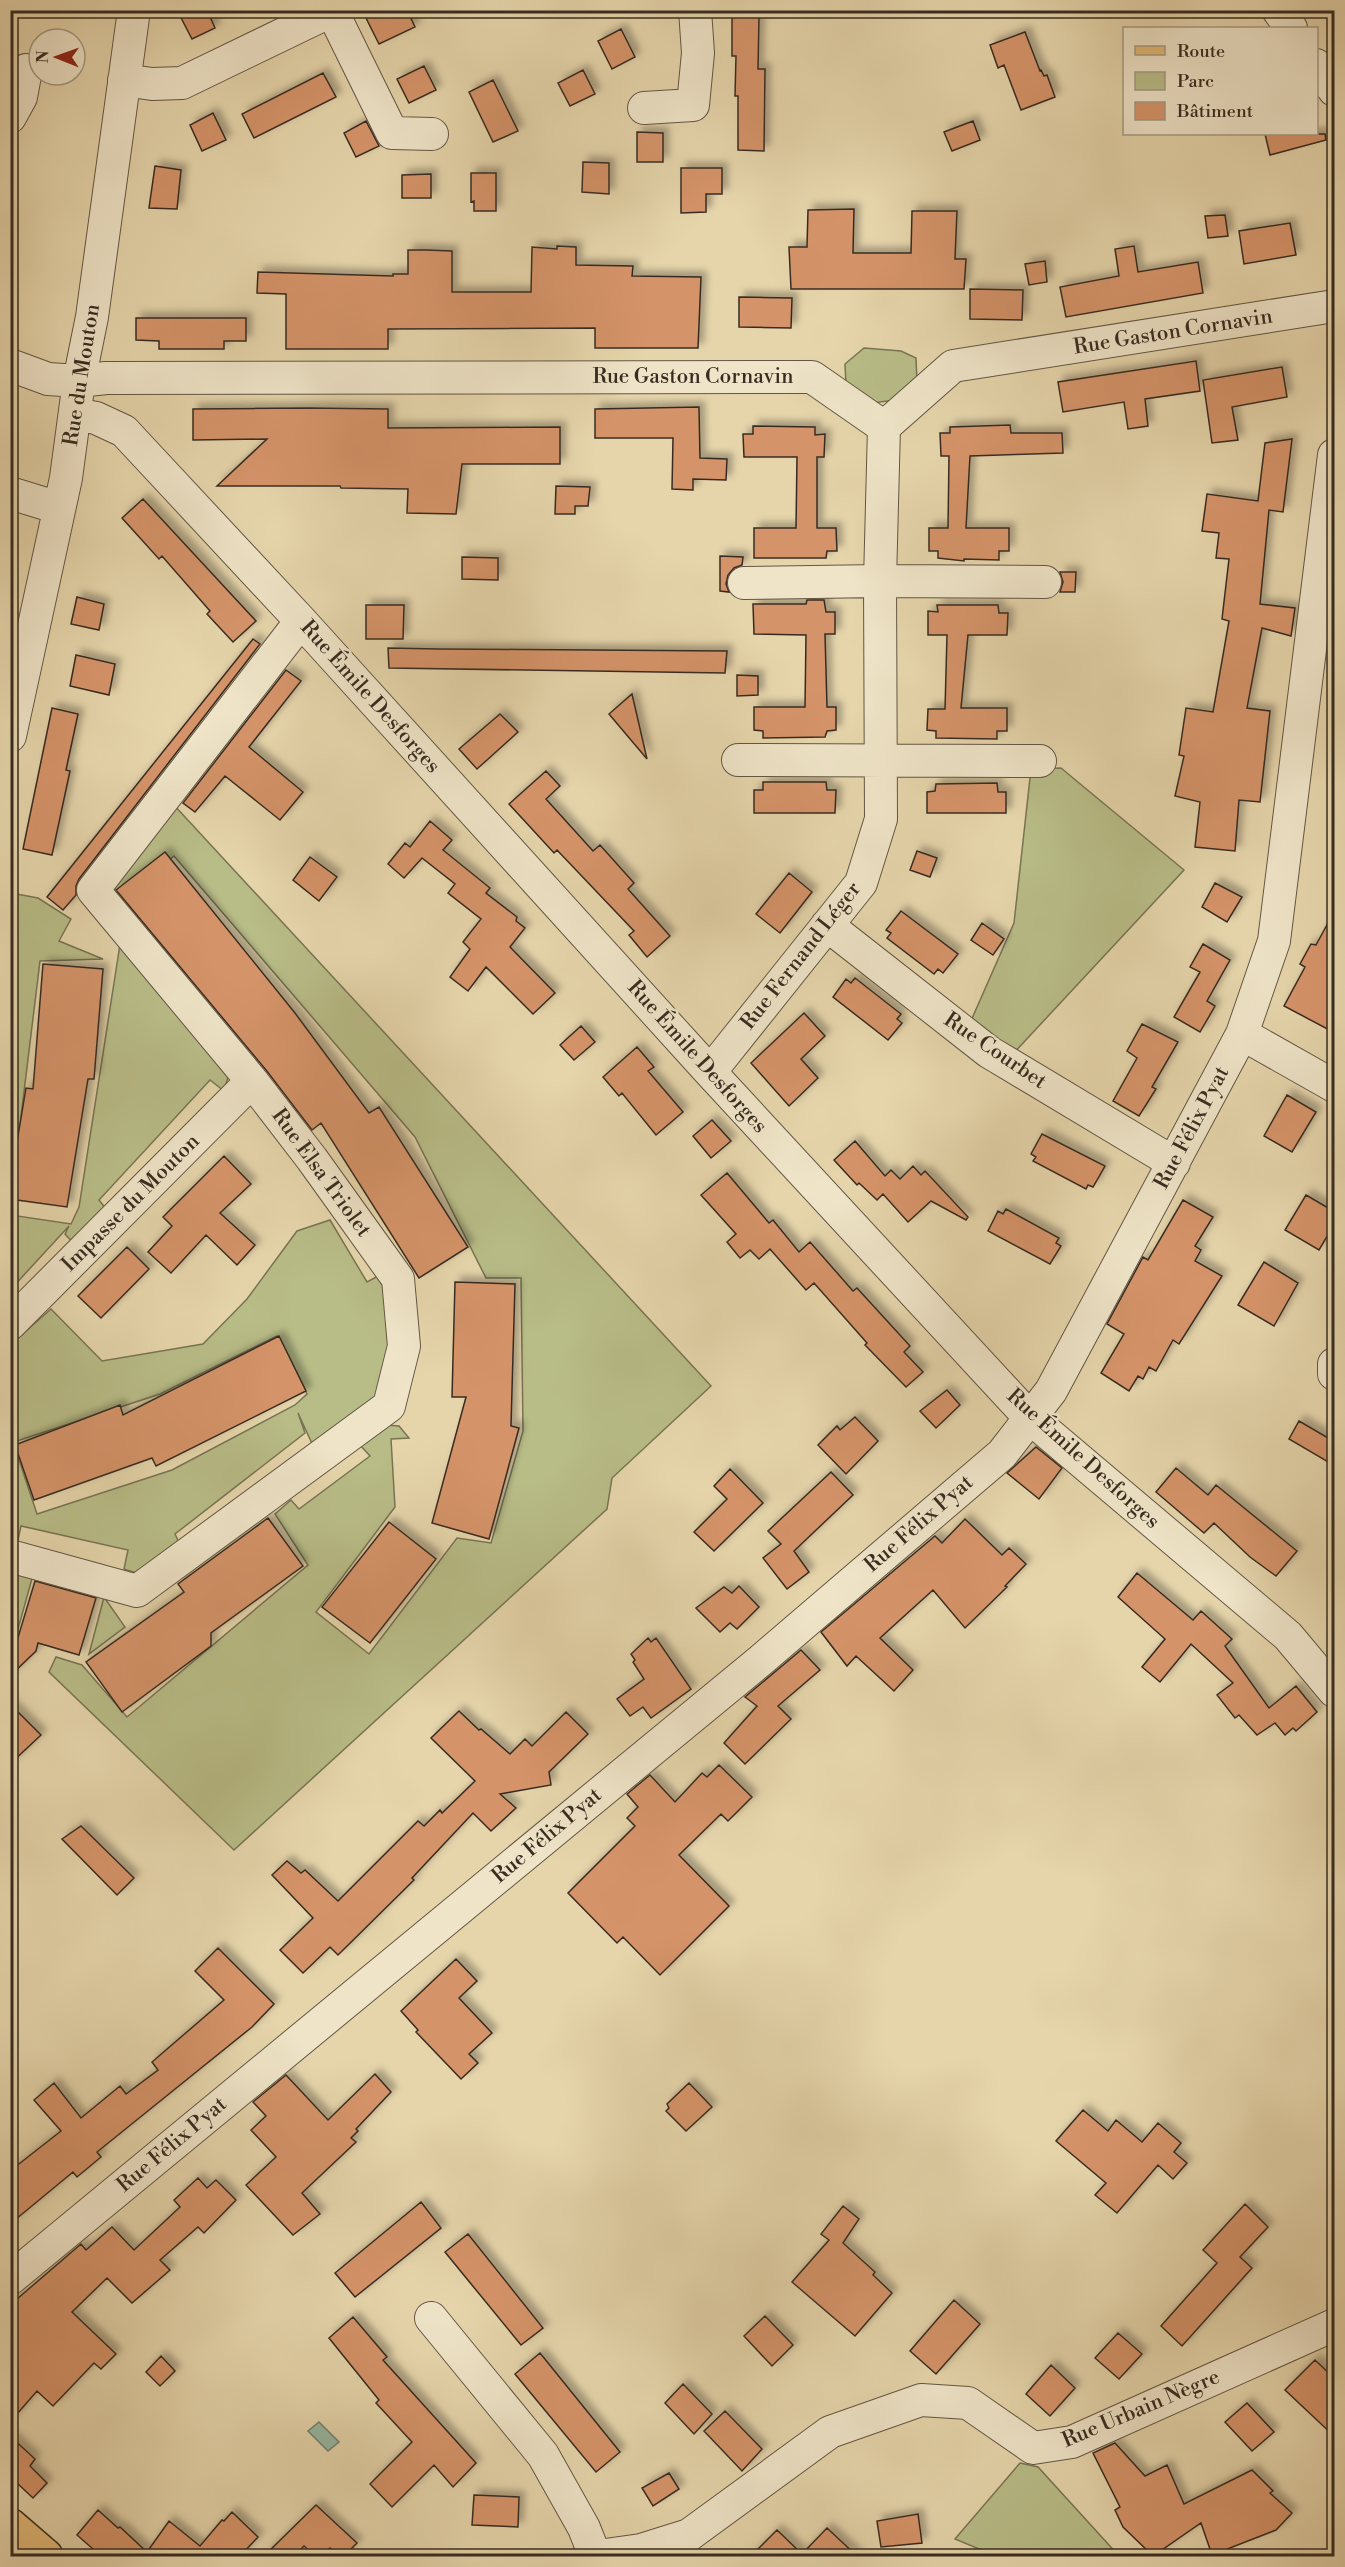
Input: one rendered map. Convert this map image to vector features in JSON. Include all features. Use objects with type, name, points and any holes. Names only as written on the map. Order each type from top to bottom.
[{"type":"main road","points":[[10,2525],[46,2556]]},
{"type":"street","name":"Rue du Mouton","points":[[10,736],[66,478],[79,381],[92,317],[134,10]]},
{"type":"street","points":[[644,108],[693,105],[698,53],[695,10]]},
{"type":"street","points":[[1278,10],[1289,27]]},
{"type":"street","points":[[124,80],[152,84],[182,83],[332,11],[392,133],[432,134]]},
{"type":"street","points":[[1318,66],[1335,90]]},
{"type":"street","points":[[10,117],[21,97],[26,70]]},
{"type":"street","name":"Rue Gaston Cornavin","points":[[10,365],[48,379],[79,381],[106,378],[812,377],[884,427],[954,366],[1335,306]]},
{"type":"street","name":"Rue Émile Desforges","points":[[75,414],[96,418],[124,431],[301,621],[710,1072],[1030,1418],[1288,1636],[1335,1691]]},
{"type":"street","name":"Rue Fernand Léger","points":[[710,1072],[861,883],[881,819],[880,580],[884,427]]},
{"type":"street","name":"Rue Félix Pyat","points":[[10,2278],[760,1661],[1002,1454],[1051,1391],[1242,1034],[1274,941],[1335,455]]},
{"type":"street","points":[[10,492],[59,508]]},
{"type":"street","points":[[744,583],[880,580],[1045,582]]},
{"type":"street","name":"Rue Elsa Triolet","points":[[10,1556],[137,1592],[389,1406],[404,1346],[398,1279],[252,1081],[93,890],[301,621]]},
{"type":"street","points":[[738,760],[1040,761]]},
{"type":"street","name":"Rue Courbet","points":[[827,925],[989,1052],[1174,1163]]},
{"type":"street","points":[[1242,1034],[1335,1086]]},
{"type":"street","name":"Impasse du Mouton","points":[[10,1324],[252,1081]]},
{"type":"street","points":[[1335,1364],[1335,1374]]},
{"type":"street","points":[[431,2318],[543,2454],[597,2556]]},
{"type":"street","name":"Rue Urbain Nègre","points":[[597,2556],[641,2550],[689,2535],[830,2432],[921,2400],[968,2403],[1032,2448],[1072,2442],[1335,2325]]},
{"type":"green space","points":[[864,348],[901,351],[916,358],[917,382],[903,399],[872,403],[846,385],[845,364]]},
{"type":"green space","points":[[1061,768],[1184,870],[1011,1056],[970,1023],[1014,923],[1031,769]]},
{"type":"green space","points":[[173,804],[711,1386],[612,1478],[607,1509],[234,1850],[49,1672],[56,1657],[82,1665],[127,1717],[308,1565],[275,1514],[291,1500],[299,1509],[370,1456],[358,1443],[386,1425],[399,1426],[409,1438],[391,1439],[395,1507],[316,1612],[369,1654],[457,1538],[491,1543],[523,1431],[521,1278],[486,1278],[415,1137],[174,856],[122,901],[115,895],[114,879]]},
{"type":"green space","points":[[11,893],[38,898],[71,919],[59,941],[103,959],[40,961],[11,1198]]},
{"type":"green space","points":[[121,938],[228,1077],[224,1091],[210,1080],[99,1200],[110,1214],[78,1248],[65,1234],[69,1226],[11,1289],[11,1215],[71,1224],[79,1207]]},
{"type":"green space","points":[[330,1220],[367,1282],[382,1274],[390,1359],[376,1404],[315,1450],[298,1413],[305,1433],[175,1534],[183,1551],[145,1576],[124,1569],[128,1550],[21,1526],[17,1545],[11,1542],[11,1459],[17,1454],[37,1514],[172,1470],[295,1405],[307,1394],[277,1336],[160,1394],[11,1443],[10,1345],[51,1309],[102,1361],[203,1344],[247,1299],[297,1231]]},
{"type":"green space","points":[[10,1571],[33,1575],[15,1640],[11,1636]]},
{"type":"green space","points":[[104,1597],[125,1627],[89,1654]]},
{"type":"green space","points":[[1020,2463],[1038,2467],[1119,2556],[996,2556],[955,2539]]},
{"type":"shaded area","points":[[319,2422],[339,2442],[328,2451],[308,2431]]},
{"type":"building","points":[[177,10],[207,10],[215,28],[192,39]]},
{"type":"building","points":[[380,10],[407,10],[415,27],[379,44],[366,18]]},
{"type":"building","points":[[732,16],[759,17],[758,69],[765,69],[764,151],[738,150],[738,96],[735,96],[736,56],[732,56]]},
{"type":"building","points":[[621,29],[635,57],[612,69],[598,41]]},
{"type":"building","points":[[1025,32],[1040,71],[1044,76],[1047,75],[1055,97],[1021,110],[1004,65],[998,68],[990,45]]},
{"type":"building","points":[[424,66],[436,90],[409,103],[397,79]]},
{"type":"building","points":[[583,70],[595,94],[570,106],[558,83]]},
{"type":"building","points":[[323,73],[336,97],[254,138],[242,114]]},
{"type":"building","points":[[493,80],[518,131],[493,142],[469,92]]},
{"type":"building","points":[[213,113],[226,140],[202,151],[190,125]]},
{"type":"building","points":[[366,121],[379,146],[356,157],[344,133]]},
{"type":"building","points":[[973,121],[980,140],[952,151],[944,132]]},
{"type":"building","points":[[637,132],[663,133],[663,162],[637,162]]},
{"type":"building","points":[[1325,134],[1326,140],[1270,155],[1265,135]]},
{"type":"building","points":[[583,162],[609,163],[609,194],[582,192]]},
{"type":"building","points":[[155,166],[181,170],[177,209],[149,208]]},
{"type":"building","points":[[681,168],[722,168],[722,194],[706,194],[706,212],[681,213]]},
{"type":"building","points":[[471,173],[496,173],[496,211],[474,211],[474,201],[471,202]]},
{"type":"building","points":[[431,174],[431,198],[402,198],[402,175]]},
{"type":"building","points":[[854,209],[853,253],[911,253],[912,211],[957,211],[955,259],[966,259],[964,289],[791,289],[789,247],[807,247],[808,210]]},
{"type":"building","points":[[1225,215],[1228,236],[1208,238],[1205,216]]},
{"type":"building","points":[[1290,223],[1296,255],[1244,264],[1239,231]]},
{"type":"building","points":[[557,246],[576,247],[576,265],[633,266],[632,276],[701,277],[698,348],[595,348],[595,328],[388,329],[388,349],[286,349],[286,294],[257,293],[258,272],[393,276],[393,274],[408,274],[408,250],[452,251],[452,292],[531,292],[532,247],[557,249]]},
{"type":"building","points":[[1134,246],[1138,272],[1198,262],[1203,293],[1066,317],[1060,287],[1119,276],[1115,249]]},
{"type":"building","points":[[1045,261],[1047,282],[1029,285],[1025,264]]},
{"type":"building","points":[[970,289],[1023,290],[1022,320],[970,319]]},
{"type":"building","points":[[739,297],[792,298],[791,328],[739,327]]},
{"type":"building","points":[[136,318],[246,318],[246,341],[224,341],[224,349],[159,349],[159,341],[136,340]]},
{"type":"building","points":[[1196,361],[1200,391],[1145,399],[1148,426],[1128,429],[1124,402],[1063,412],[1058,382]]},
{"type":"building","points":[[1282,367],[1287,397],[1232,407],[1238,440],[1212,443],[1203,380]]},
{"type":"building","points":[[699,407],[700,458],[727,459],[726,480],[693,479],[693,490],[672,489],[673,438],[595,438],[595,409]]},
{"type":"building","points":[[193,409],[388,409],[388,428],[560,427],[560,464],[462,464],[456,514],[407,513],[408,489],[341,488],[340,486],[217,486],[267,439],[193,440]]},
{"type":"building","points":[[1010,425],[1011,433],[1062,433],[1063,453],[970,456],[966,528],[1009,528],[1009,551],[999,551],[999,560],[964,559],[964,561],[938,558],[938,551],[929,551],[929,528],[948,528],[949,456],[941,456],[940,433],[950,433],[950,427]]},
{"type":"building","points":[[753,426],[815,427],[815,435],[825,434],[824,457],[817,457],[817,528],[836,528],[837,551],[827,551],[826,558],[754,558],[754,528],[796,528],[797,457],[744,457],[743,434],[753,434]]},
{"type":"building","points":[[1292,439],[1283,512],[1269,510],[1260,604],[1295,608],[1291,636],[1262,628],[1247,708],[1270,711],[1260,802],[1239,800],[1235,851],[1195,847],[1200,802],[1175,796],[1184,756],[1179,755],[1186,708],[1213,712],[1229,621],[1222,619],[1229,559],[1216,558],[1219,533],[1202,531],[1207,494],[1258,501],[1265,443]]},
{"type":"building","points":[[556,486],[590,487],[588,506],[575,506],[575,514],[555,514]]},
{"type":"building","points":[[143,499],[256,621],[233,642],[207,614],[210,611],[162,556],[159,559],[122,518]]},
{"type":"building","points":[[720,556],[743,557],[742,565],[734,568],[728,575],[726,584],[729,592],[720,591]]},
{"type":"building","points":[[462,557],[498,558],[498,580],[462,579]]},
{"type":"building","points":[[1060,572],[1076,572],[1075,592],[1060,592],[1063,582]]},
{"type":"building","points":[[77,597],[104,604],[99,630],[71,624]]},
{"type":"building","points":[[807,600],[824,600],[826,612],[835,612],[835,634],[825,634],[827,707],[836,707],[836,730],[827,731],[825,737],[763,738],[763,731],[754,730],[754,707],[805,707],[806,635],[754,634],[753,604],[806,604]]},
{"type":"building","points":[[366,605],[404,605],[403,639],[366,639]]},
{"type":"building","points":[[937,605],[998,605],[999,613],[1008,613],[1007,635],[968,635],[961,708],[1007,708],[1007,731],[997,731],[997,739],[936,738],[936,731],[927,730],[928,709],[945,709],[947,635],[928,635],[928,611],[938,612]]},
{"type":"building","points":[[253,639],[260,644],[79,879],[76,895],[63,910],[47,897]]},
{"type":"building","points":[[388,648],[727,651],[725,673],[389,668]]},
{"type":"building","points":[[76,655],[115,664],[109,695],[70,686]]},
{"type":"building","points":[[286,670],[301,681],[249,747],[303,792],[280,820],[225,776],[195,812],[183,803]]},
{"type":"building","points":[[737,675],[758,676],[758,695],[737,696]]},
{"type":"building","points":[[632,694],[647,759],[609,714]]},
{"type":"building","points":[[52,708],[78,714],[66,770],[70,771],[52,855],[23,849]]},
{"type":"building","points":[[500,714],[518,732],[477,769],[459,749]]},
{"type":"building","points":[[546,771],[560,786],[546,799],[593,851],[600,845],[634,883],[628,889],[670,936],[647,957],[629,935],[634,931],[557,850],[554,853],[509,804]]},
{"type":"building","points":[[763,782],[826,782],[827,790],[836,790],[835,813],[754,813],[754,790],[763,790]]},
{"type":"building","points":[[997,783],[998,792],[1006,792],[1006,813],[927,813],[927,792],[935,791],[936,784]]},
{"type":"building","points":[[430,821],[452,840],[443,850],[490,888],[486,893],[517,917],[516,921],[525,928],[510,947],[555,993],[533,1014],[486,967],[468,991],[450,977],[470,949],[463,942],[481,919],[448,893],[455,884],[422,858],[404,878],[388,864],[405,843],[410,847]]},
{"type":"building","points":[[917,851],[937,858],[930,877],[910,870]]},
{"type":"building","points":[[165,852],[295,1013],[369,1113],[379,1107],[468,1247],[419,1278],[321,1123],[312,1130],[266,1070],[116,890]]},
{"type":"building","points":[[310,857],[337,877],[319,901],[293,880]]},
{"type":"building","points":[[789,873],[812,892],[780,933],[756,914]]},
{"type":"building","points":[[1215,883],[1242,897],[1227,922],[1202,907]]},
{"type":"building","points":[[1335,910],[1335,1033],[1284,1006],[1305,967],[1300,964],[1311,944],[1316,945]]},
{"type":"building","points":[[901,911],[958,954],[943,973],[938,969],[934,974],[887,938],[891,933],[886,930]]},
{"type":"building","points":[[982,923],[1004,939],[993,955],[971,940]]},
{"type":"building","points":[[1203,944],[1230,960],[1207,1001],[1215,1006],[1200,1032],[1174,1017],[1200,972],[1190,967]]},
{"type":"building","points":[[43,964],[103,969],[94,1079],[88,1079],[67,1207],[10,1199],[10,1184],[26,1088],[33,1089]]},
{"type":"building","points":[[855,978],[901,1014],[897,1019],[902,1023],[888,1040],[833,997],[846,979],[851,983]]},
{"type":"building","points":[[804,1013],[825,1036],[801,1059],[818,1078],[789,1106],[751,1063]]},
{"type":"building","points":[[1142,1024],[1178,1042],[1152,1087],[1156,1089],[1139,1116],[1113,1101],[1137,1058],[1127,1051]]},
{"type":"building","points":[[581,1026],[595,1042],[574,1060],[560,1045]]},
{"type":"building","points":[[637,1047],[654,1067],[648,1071],[683,1112],[656,1135],[622,1093],[619,1096],[603,1077]]},
{"type":"building","points":[[1287,1095],[1316,1112],[1292,1152],[1264,1136]]},
{"type":"building","points":[[712,1120],[731,1141],[711,1158],[693,1136]]},
{"type":"building","points":[[1042,1134],[1105,1166],[1093,1187],[1088,1185],[1086,1189],[1033,1161],[1036,1157],[1031,1154]]},
{"type":"building","points":[[855,1141],[885,1176],[891,1170],[900,1179],[913,1166],[921,1175],[925,1171],[968,1217],[966,1220],[931,1201],[908,1222],[883,1194],[877,1200],[859,1183],[857,1185],[834,1160]]},
{"type":"building","points":[[224,1156],[251,1184],[220,1213],[255,1245],[237,1265],[206,1235],[171,1273],[148,1252],[172,1226],[163,1217]]},
{"type":"building","points":[[727,1173],[769,1223],[773,1220],[799,1252],[810,1242],[853,1291],[857,1288],[910,1346],[904,1352],[923,1372],[906,1387],[865,1345],[867,1343],[814,1283],[806,1290],[770,1249],[759,1259],[750,1250],[740,1258],[727,1242],[736,1234],[701,1195]]},
{"type":"building","points":[[1306,1195],[1335,1212],[1335,1223],[1319,1250],[1285,1230]]},
{"type":"building","points":[[1183,1200],[1213,1217],[1195,1246],[1201,1250],[1195,1261],[1222,1276],[1179,1344],[1173,1340],[1156,1371],[1149,1367],[1143,1379],[1138,1376],[1129,1391],[1101,1373],[1124,1334],[1107,1324],[1143,1257],[1148,1260]]},
{"type":"building","points":[[1006,1209],[1059,1238],[1056,1243],[1061,1246],[1050,1264],[988,1231],[998,1211],[1003,1214]]},
{"type":"building","points":[[127,1247],[149,1269],[101,1318],[78,1296]]},
{"type":"building","points":[[1264,1262],[1298,1283],[1274,1326],[1238,1305]]},
{"type":"building","points":[[455,1282],[515,1284],[511,1426],[519,1428],[489,1539],[432,1523],[466,1397],[452,1397]]},
{"type":"building","points":[[279,1336],[306,1391],[156,1466],[152,1458],[34,1500],[15,1445],[120,1405],[123,1415]]},
{"type":"building","points":[[947,1390],[960,1405],[936,1428],[920,1411]]},
{"type":"building","points":[[855,1417],[878,1441],[846,1474],[818,1445],[837,1426],[840,1430]]},
{"type":"building","points":[[1299,1421],[1335,1442],[1335,1466],[1289,1439]]},
{"type":"building","points":[[1036,1447],[1062,1468],[1039,1499],[1007,1473]]},
{"type":"building","points":[[1176,1468],[1208,1495],[1216,1485],[1297,1551],[1276,1576],[1250,1557],[1214,1523],[1204,1533],[1156,1492]]},
{"type":"building","points":[[730,1469],[763,1503],[714,1551],[694,1532],[727,1499],[714,1486]]},
{"type":"building","points":[[831,1472],[853,1495],[794,1551],[809,1572],[787,1589],[763,1558],[781,1544],[768,1531]]},
{"type":"building","points":[[268,1518],[303,1566],[211,1633],[211,1646],[122,1712],[86,1662],[184,1592],[178,1584]]},
{"type":"building","points":[[965,1519],[1002,1555],[1009,1548],[1026,1564],[1005,1586],[1007,1587],[965,1628],[933,1590],[880,1638],[913,1670],[894,1691],[856,1656],[847,1666],[821,1632],[935,1536],[942,1543]]},
{"type":"building","points":[[389,1522],[436,1559],[370,1643],[322,1607]]},
{"type":"building","points":[[1137,1573],[1193,1620],[1201,1611],[1232,1639],[1225,1646],[1269,1708],[1296,1686],[1317,1712],[1296,1731],[1293,1728],[1285,1735],[1275,1723],[1257,1735],[1239,1715],[1235,1718],[1217,1695],[1233,1683],[1191,1644],[1160,1682],[1142,1667],[1165,1639],[1118,1597]]},
{"type":"building","points":[[35,1581],[96,1598],[79,1655],[38,1643],[36,1651],[10,1676],[10,1664]]},
{"type":"building","points":[[739,1586],[759,1607],[737,1629],[730,1623],[720,1632],[696,1608],[724,1587],[732,1593]]},
{"type":"building","points":[[648,1638],[651,1642],[656,1638],[691,1689],[651,1718],[643,1707],[630,1716],[617,1699],[644,1679],[633,1662],[635,1660],[631,1654]]},
{"type":"building","points":[[801,1650],[820,1670],[778,1706],[791,1719],[745,1764],[724,1743],[757,1706],[745,1697]]},
{"type":"building","points":[[10,1704],[41,1735],[10,1764]]},
{"type":"building","points":[[459,1711],[510,1754],[525,1739],[532,1746],[566,1712],[588,1734],[549,1772],[551,1785],[500,1794],[516,1808],[491,1831],[473,1813],[412,1878],[414,1880],[338,1955],[330,1947],[303,1973],[280,1950],[313,1918],[272,1875],[287,1861],[301,1873],[305,1870],[338,1901],[418,1821],[424,1826],[440,1810],[442,1813],[475,1781],[431,1738]]},
{"type":"building","points":[[719,1765],[752,1797],[728,1821],[721,1814],[679,1855],[729,1906],[660,1975],[623,1937],[617,1943],[568,1893],[635,1826],[627,1818],[638,1807],[627,1794],[650,1775],[675,1802],[702,1773],[707,1777]]},
{"type":"building","points":[[81,1826],[134,1878],[117,1895],[62,1839]]},
{"type":"building","points":[[218,1948],[274,2004],[252,2027],[97,2152],[101,2157],[77,2177],[73,2172],[10,2224],[10,2171],[61,2131],[34,2100],[54,2083],[81,2118],[120,2086],[126,2094],[158,2070],[152,2062],[224,2000],[195,1971]]},
{"type":"building","points":[[456,1959],[477,1981],[459,1998],[492,2033],[469,2054],[478,2063],[461,2079],[416,2032],[418,2030],[401,2011]]},
{"type":"building","points":[[375,2074],[391,2092],[356,2129],[358,2131],[351,2138],[356,2142],[302,2193],[320,2214],[293,2235],[246,2185],[276,2157],[251,2130],[266,2116],[253,2102],[286,2075],[328,2120]]},
{"type":"building","points":[[689,2083],[712,2107],[686,2131],[666,2111],[669,2108],[667,2104]]},
{"type":"building","points":[[1083,2110],[1108,2131],[1116,2120],[1142,2142],[1158,2123],[1181,2143],[1174,2152],[1187,2163],[1173,2179],[1158,2165],[1117,2213],[1095,2195],[1106,2183],[1056,2141]]},
{"type":"building","points":[[198,2178],[207,2188],[216,2180],[236,2200],[204,2233],[198,2227],[160,2260],[170,2270],[132,2303],[107,2278],[72,2312],[116,2354],[101,2369],[94,2363],[53,2406],[37,2391],[10,2422],[10,2305],[81,2244],[86,2250],[112,2227],[134,2250],[180,2207],[174,2200]]},
{"type":"building","points":[[421,2202],[441,2228],[355,2297],[335,2273]]},
{"type":"building","points":[[1245,2204],[1268,2227],[1240,2257],[1252,2268],[1182,2346],[1161,2326],[1217,2263],[1203,2250]]},
{"type":"building","points":[[843,2206],[859,2219],[843,2243],[875,2272],[873,2275],[892,2293],[855,2336],[792,2282],[829,2240],[821,2234]]},
{"type":"building","points":[[468,2234],[543,2328],[521,2345],[445,2252]]},
{"type":"building","points":[[954,2300],[980,2324],[936,2374],[910,2351]]},
{"type":"building","points":[[765,2316],[793,2345],[772,2366],[744,2336]]},
{"type":"building","points":[[353,2317],[387,2357],[383,2360],[476,2463],[453,2487],[434,2465],[392,2507],[370,2484],[412,2442],[376,2403],[379,2400],[329,2338]]},
{"type":"building","points":[[1118,2333],[1142,2354],[1119,2379],[1095,2358]]},
{"type":"building","points":[[540,2353],[620,2452],[596,2472],[515,2374]]},
{"type":"building","points":[[161,2356],[175,2371],[160,2386],[146,2372]]},
{"type":"building","points":[[1315,2360],[1335,2379],[1335,2437],[1285,2390]]},
{"type":"building","points":[[1051,2365],[1075,2388],[1050,2416],[1026,2394]]},
{"type":"building","points":[[683,2384],[712,2414],[694,2434],[665,2403]]},
{"type":"building","points":[[1247,2403],[1274,2432],[1252,2451],[1225,2422]]},
{"type":"building","points":[[725,2411],[762,2449],[742,2471],[704,2431]]},
{"type":"building","points":[[10,2436],[35,2459],[30,2466],[47,2483],[33,2498],[17,2483],[10,2491]]},
{"type":"building","points":[[1115,2443],[1145,2476],[1167,2465],[1184,2504],[1252,2470],[1273,2491],[1270,2493],[1292,2513],[1276,2530],[1212,2555],[1201,2523],[1153,2556],[1123,2527],[1115,2510],[1120,2507],[1093,2453]]},
{"type":"building","points":[[669,2473],[679,2489],[653,2506],[642,2488]]},
{"type":"building","points":[[474,2495],[519,2497],[518,2527],[472,2525]]},
{"type":"building","points":[[316,2505],[357,2543],[344,2556],[338,2556],[330,2548],[321,2556],[315,2556],[304,2546],[294,2556],[264,2556]]},
{"type":"building","points":[[98,2510],[147,2552],[169,2521],[200,2546],[232,2512],[258,2537],[240,2556],[101,2556],[77,2535]]},
{"type":"building","points":[[918,2514],[922,2543],[881,2547],[877,2521]]},
{"type":"building","points":[[827,2528],[857,2556],[751,2556],[777,2530],[802,2554]]}]
